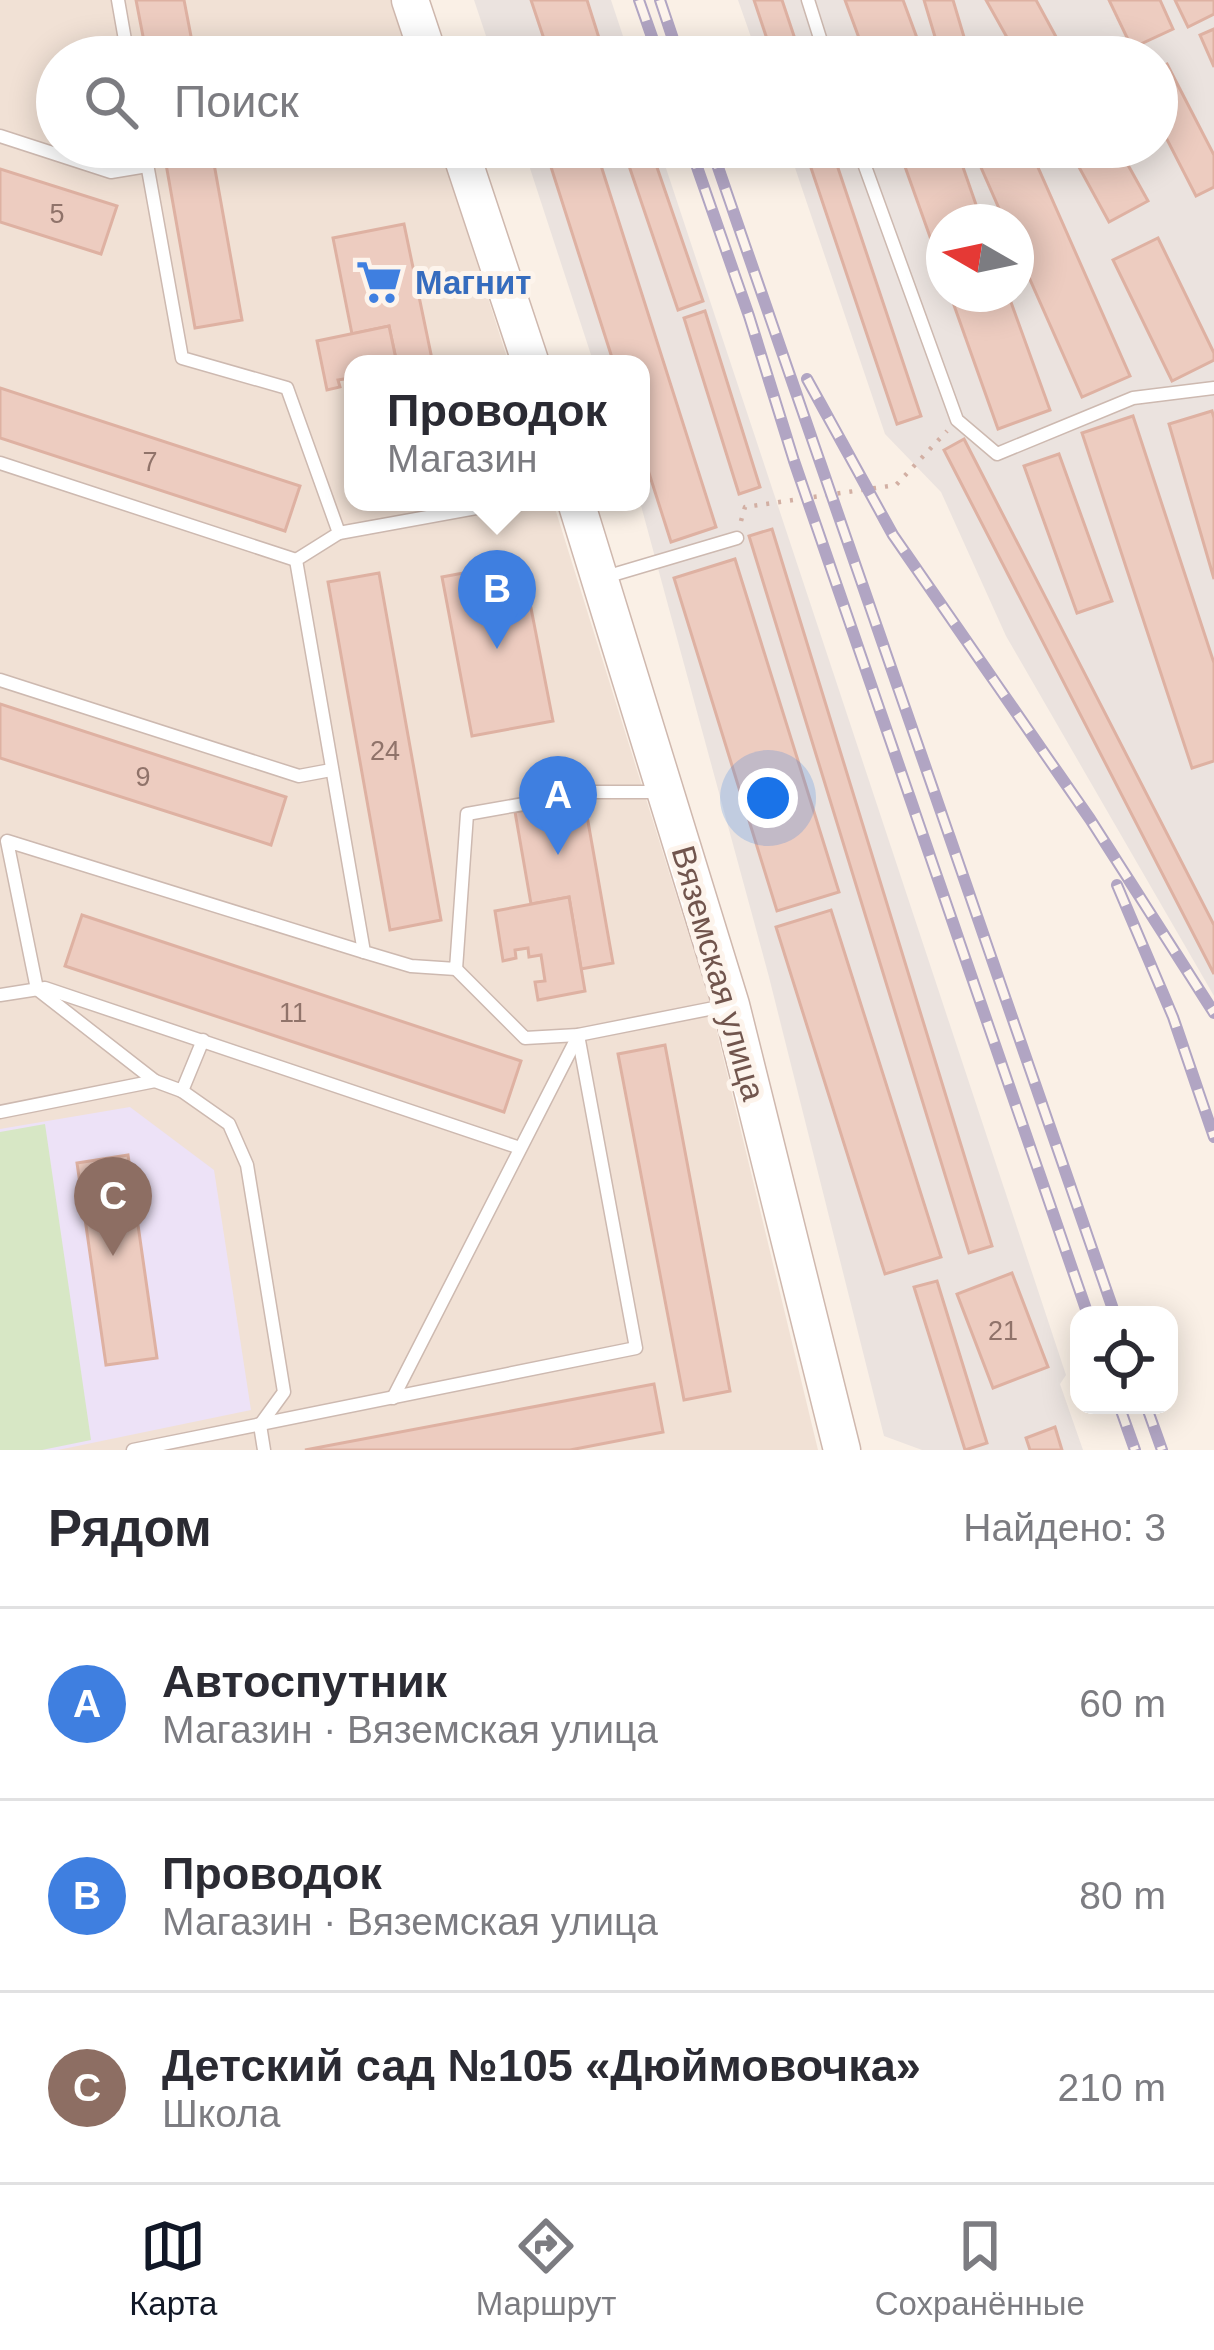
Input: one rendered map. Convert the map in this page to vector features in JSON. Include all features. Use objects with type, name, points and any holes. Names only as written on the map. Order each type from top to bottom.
[{"type":"street","points":[[410,0],[422,36]]},
{"type":"street","points":[[466,168],[527,355]]},
{"type":"street","name":"Вяземская улица","points":[[579,511],[731,1004],[842,1450]]},
{"type":"lane","points":[[118,0],[124,36]]},
{"type":"lane","points":[[808,0],[819,36]]},
{"type":"lane","points":[[0,136],[36,148]]},
{"type":"lane","points":[[99,168],[111,172],[136,168]]},
{"type":"lane","points":[[148,168],[182,358],[287,388],[339,533]]},
{"type":"lane","points":[[866,168],[957,420],[997,454],[1133,398],[1214,388]]},
{"type":"lane","points":[[0,463],[296,560]]},
{"type":"lane","points":[[296,560],[339,533],[460,511]]},
{"type":"lane","points":[[600,578],[737,538]]},
{"type":"lane","points":[[296,560],[364,952]]},
{"type":"lane","points":[[0,680],[299,776],[331,770]]},
{"type":"lane","points":[[456,969],[467,814],[591,792],[668,792]]},
{"type":"lane","points":[[264,1450],[260,1425],[284,1391],[247,1165],[229,1124],[182,1090],[155,1082],[37,989],[7,841],[411,966],[456,969],[526,1038],[578,1035],[731,1004]]},
{"type":"lane","points":[[0,995],[45,988],[520,1148]]},
{"type":"lane","points":[[393,1398],[578,1035]]},
{"type":"lane","points":[[133,1450],[636,1348],[578,1035]]},
{"type":"lane","points":[[182,1090],[203,1040]]},
{"type":"lane","points":[[0,1112],[155,1082]]},
{"type":"path","points":[[737,538],[745,507],[896,485],[957,420]]},
{"type":"shaded area","points":[[0,0],[393,0],[405,36],[36,36],[36,168],[447,168],[506,355],[344,355],[344,511],[556,511],[710,1003],[818,1450],[0,1450]]},
{"type":"shaded area","points":[[474,0],[611,0],[623,36],[486,36]]},
{"type":"shaded area","points":[[738,0],[1214,0],[1214,996],[1006,636],[941,492],[885,434],[795,168],[1178,168],[1178,36],[751,36]]},
{"type":"shaded area","points":[[530,168],[666,168],[1066,1375],[1060,1384],[1083,1450],[922,1450],[884,1436],[769,977],[642,511],[650,511],[650,355],[591,355]]},
{"type":"shaded area","points":[[130,1107],[214,1170],[251,1410],[58,1450],[0,1450],[0,1129]]},
{"type":"green space","points":[[45,1124],[91,1440],[42,1450],[0,1450],[0,1132]]},
{"type":"building","points":[[136,0],[184,0],[191,36],[143,36]]},
{"type":"building","points":[[531,0],[587,0],[598,36],[543,36]]},
{"type":"building","points":[[754,0],[782,0],[794,36],[766,36]]},
{"type":"building","points":[[845,0],[903,0],[916,36],[858,36]]},
{"type":"building","points":[[924,0],[953,0],[964,36],[935,36]]},
{"type":"building","points":[[986,0],[1036,0],[1056,36],[1006,36]]},
{"type":"building","points":[[1109,0],[1160,0],[1173,29],[1158,36],[1126,36]]},
{"type":"building","points":[[1175,0],[1214,0],[1214,14],[1188,27]]},
{"type":"building","points":[[1214,29],[1214,67],[1200,35]]},
{"type":"building","points":[[1178,85],[1214,155],[1214,187],[1196,196],[1178,161]]},
{"type":"building","points":[[167,168],[215,168],[242,320],[195,328]]},
{"type":"building","points":[[551,168],[602,168],[716,527],[671,542],[650,476],[650,355],[611,355]]},
{"type":"building","points":[[630,168],[657,168],[703,301],[678,310]]},
{"type":"building","points":[[811,168],[838,168],[921,416],[897,424]]},
{"type":"building","points":[[905,168],[963,168],[976,204],[926,204],[926,226]]},
{"type":"building","points":[[981,168],[1038,168],[1130,376],[1082,397],[1034,289],[1034,204],[997,204]]},
{"type":"building","points":[[1079,168],[1130,168],[1148,201],[1109,222]]},
{"type":"building","points":[[0,169],[117,206],[101,254],[0,222]]},
{"type":"building","name":"Магнит","points":[[404,224],[431,355],[395,355],[389,326],[352,334],[333,238]]},
{"type":"building","points":[[1158,238],[1214,353],[1214,360],[1172,381],[1113,260]]},
{"type":"building","points":[[705,311],[760,487],[739,494],[684,318]]},
{"type":"building","points":[[956,312],[1015,312],[1050,410],[998,429]]},
{"type":"building","points":[[389,326],[395,355],[344,355],[344,379],[338,380],[340,387],[327,390],[317,341]]},
{"type":"building","points":[[0,388],[300,486],[285,531],[0,438]]},
{"type":"building","points":[[1212,411],[1214,418],[1214,579],[1169,424]]},
{"type":"building","points":[[1133,416],[1214,663],[1214,761],[1192,768],[1082,433]]},
{"type":"building","points":[[964,439],[1214,925],[1214,974],[944,450]]},
{"type":"building","points":[[1059,454],[1112,601],[1077,613],[1024,466]]},
{"type":"building","points":[[772,529],[992,1246],[969,1253],[749,536]]},
{"type":"building","points":[[735,559],[839,892],[777,911],[674,578]]},
{"type":"building","points":[[522,562],[553,721],[472,736],[442,577]]},
{"type":"building","points":[[379,573],[441,920],[390,930],[328,582]]},
{"type":"building","points":[[0,704],[286,797],[271,845],[0,758]]},
{"type":"building","points":[[584,799],[613,963],[581,969],[569,897],[531,904],[515,812]]},
{"type":"building","points":[[569,897],[585,991],[538,1000],[535,982],[545,981],[541,955],[529,957],[528,948],[515,950],[516,958],[503,961],[495,911]]},
{"type":"building","points":[[831,910],[941,1257],[885,1274],[776,927]]},
{"type":"building","points":[[82,915],[521,1061],[504,1112],[65,966]]},
{"type":"building","points":[[665,1045],[730,1391],[684,1400],[618,1054]]},
{"type":"building","points":[[128,1155],[157,1358],[106,1365],[77,1163]]},
{"type":"building","points":[[1012,1273],[1048,1367],[993,1388],[957,1294]]},
{"type":"building","points":[[937,1281],[987,1443],[965,1450],[914,1287]]},
{"type":"building","points":[[654,1384],[663,1432],[570,1450],[305,1450]]},
{"type":"building","points":[[1055,1427],[1062,1450],[1030,1450],[1026,1438]]},
{"type":"railway","points":[[639,0],[652,36]]},
{"type":"railway","points":[[660,0],[672,36]]},
{"type":"railway","points":[[697,168],[1085,1306]]},
{"type":"railway","points":[[718,168],[1112,1306]]},
{"type":"railway","points":[[807,379],[893,535],[1090,819],[1214,1013]]},
{"type":"railway","points":[[1117,885],[1173,1017],[1214,1137]]},
{"type":"railway","points":[[1122,1414],[1135,1450]]},
{"type":"railway","points":[[1149,1414],[1162,1450]]},
{"type":"place","name":"Магнит","points":[[379,282]]},
{"type":"place","name":"Проводок","points":[[497,649]]},
{"type":"place","name":"Автоспутник","points":[[558,855]]},
{"type":"place","name":"Детский сад №105 «Дюймовочка»","points":[[113,1256]]}]
